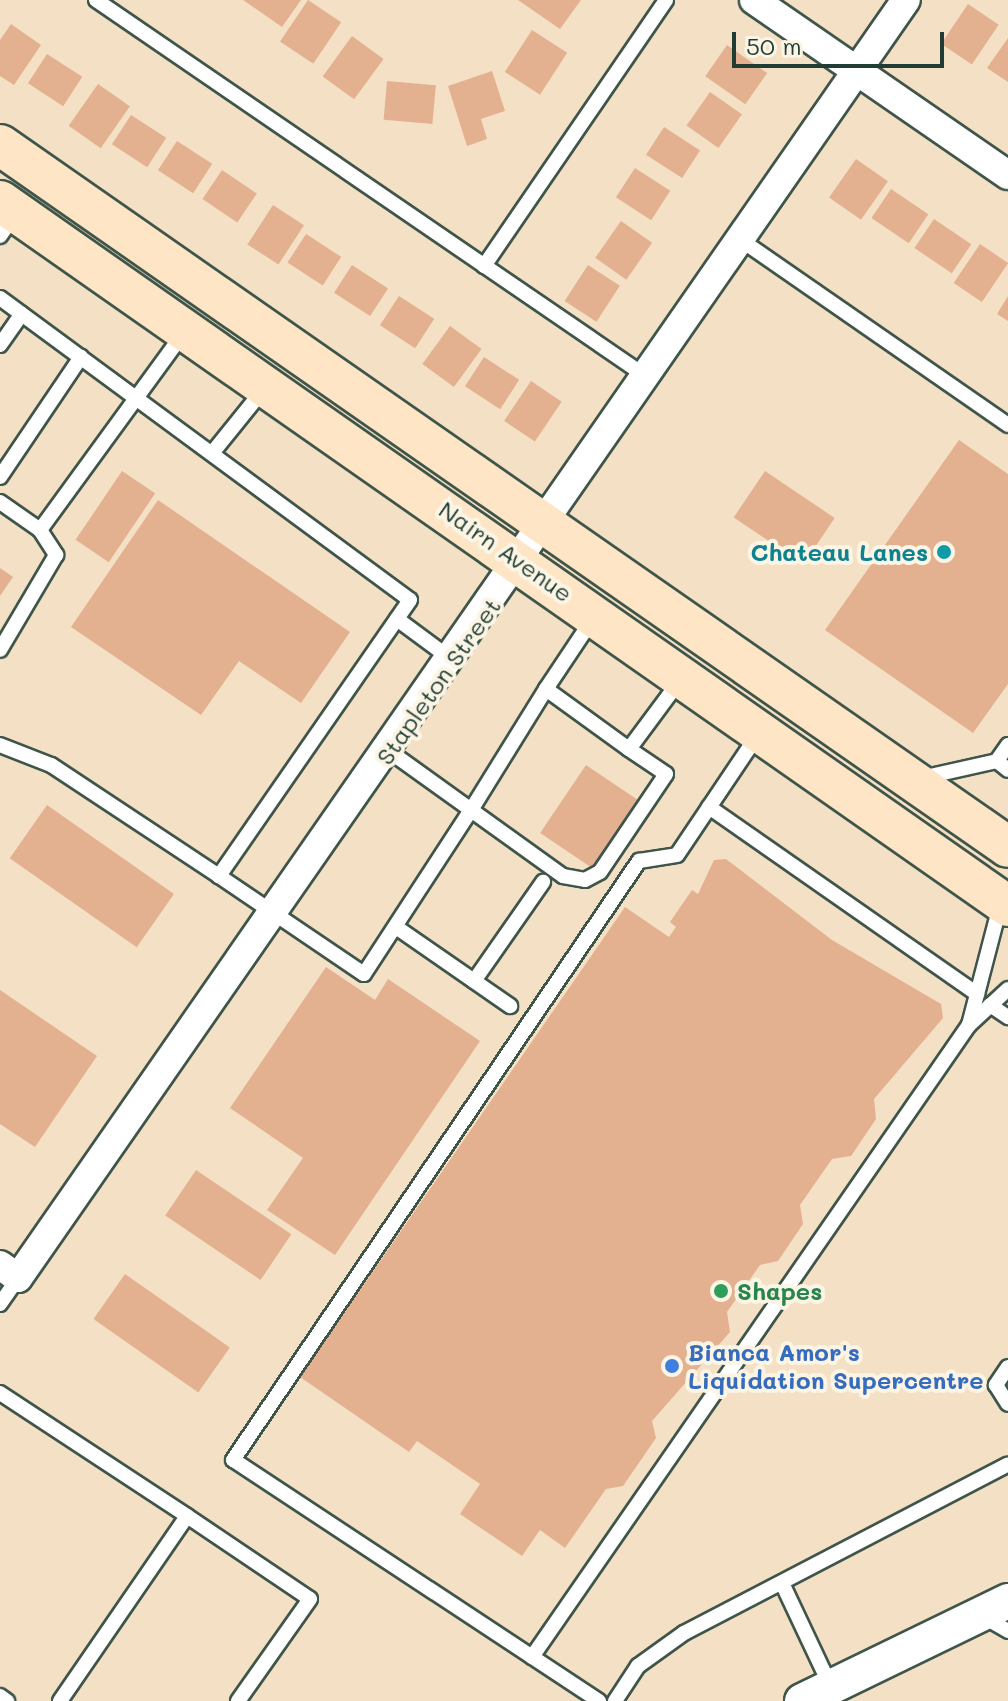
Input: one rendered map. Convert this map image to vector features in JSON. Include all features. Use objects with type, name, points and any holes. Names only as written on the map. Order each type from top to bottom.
[{"type":"main road","name":"Nairn Avenue","points":[[0,145],[789,691],[1008,847]]},
{"type":"main road","name":"Nairn Avenue","points":[[6,217],[186,331],[521,561],[1004,904]]},
{"type":"main road","points":[[186,331],[212,292]]},
{"type":"main road","points":[[761,729],[789,691]]},
{"type":"street","points":[[754,0],[1008,175]]},
{"type":"street","name":"Stapleton Street","points":[[9,1272],[276,916],[906,0]]},
{"type":"street","points":[[816,1694],[999,1616]]},
{"type":"lane","points":[[96,0],[647,377]]},
{"type":"lane","points":[[484,266],[666,0]]},
{"type":"lane","points":[[741,240],[1008,425]]},
{"type":"lane","points":[[1,302],[213,452],[410,600],[219,876]]},
{"type":"lane","points":[[0,345],[22,314]]},
{"type":"lane","points":[[40,530],[186,331]]},
{"type":"lane","points":[[0,477],[81,357]]},
{"type":"lane","points":[[213,452],[266,386]]},
{"type":"lane","points":[[0,502],[40,530],[56,555],[52,572],[0,650]]},
{"type":"lane","points":[[0,745],[51,765],[364,974],[596,614]]},
{"type":"lane","points":[[397,619],[452,660]]},
{"type":"lane","points":[[629,749],[683,675]]},
{"type":"lane","points":[[389,751],[563,876],[585,880],[600,872],[666,774],[546,689]]},
{"type":"lane","points":[[599,1701],[233,1460],[639,861],[677,855],[761,729]]},
{"type":"lane","points":[[912,779],[1002,766],[1008,745]]},
{"type":"lane","points":[[709,807],[977,994]]},
{"type":"lane","points":[[474,981],[543,882]]},
{"type":"lane","points":[[969,1025],[1004,904]]},
{"type":"lane","points":[[396,927],[510,1006]]},
{"type":"lane","points":[[532,1657],[969,1025],[1008,989]]},
{"type":"lane","points":[[990,1005],[1008,1017]]},
{"type":"lane","points":[[0,1304],[9,1272]]},
{"type":"lane","points":[[1008,1367],[996,1385],[1008,1404]]},
{"type":"lane","points":[[0,1393],[310,1599],[238,1701]]},
{"type":"lane","points":[[615,1701],[655,1652],[1008,1464]]},
{"type":"lane","points":[[60,1701],[187,1516]]},
{"type":"lane","points":[[782,1583],[816,1694]]},
{"type":"lane","points":[[0,1696],[7,1701]]},
{"type":"building","points":[[243,0],[301,0],[282,27]]},
{"type":"building","points":[[308,0],[341,22],[313,64],[280,41]]},
{"type":"building","points":[[518,0],[581,0],[560,29]]},
{"type":"building","points":[[968,4],[999,25],[972,64],[941,44]]},
{"type":"building","points":[[11,24],[41,45],[14,85],[0,76],[0,40]]},
{"type":"building","points":[[532,30],[567,53],[540,95],[505,72]]},
{"type":"building","points":[[352,36],[384,59],[354,99],[323,76]]},
{"type":"building","points":[[1008,38],[1008,82],[987,68]]},
{"type":"building","points":[[727,45],[767,73],[745,104],[705,76]]},
{"type":"building","points":[[47,54],[82,77],[63,106],[28,83]]},
{"type":"building","points":[[492,71],[505,111],[481,119],[487,139],[467,146],[448,86]]},
{"type":"building","points":[[387,81],[436,85],[432,124],[384,120]]},
{"type":"building","points":[[98,84],[130,106],[101,148],[69,126]]},
{"type":"building","points":[[710,92],[742,114],[718,148],[686,126]]},
{"type":"building","points":[[131,115],[166,138],[147,167],[112,144]]},
{"type":"building","points":[[664,127],[700,150],[682,178],[646,155]]},
{"type":"building","points":[[177,141],[212,164],[193,193],[158,170]]},
{"type":"building","points":[[856,159],[888,181],[861,220],[829,198]]},
{"type":"building","points":[[635,168],[670,191],[651,220],[616,197]]},
{"type":"building","points":[[222,170],[257,193],[237,223],[202,199]]},
{"type":"building","points":[[891,189],[928,214],[909,243],[871,218]]},
{"type":"building","points":[[273,205],[304,225],[278,265],[247,244]]},
{"type":"building","points":[[934,219],[971,244],[952,273],[914,248]]},
{"type":"building","points":[[621,221],[652,243],[626,280],[595,258]]},
{"type":"building","points":[[306,234],[341,257],[323,285],[287,263]]},
{"type":"building","points":[[980,244],[1008,263],[982,302],[954,283]]},
{"type":"building","points":[[352,265],[388,288],[370,316],[334,293]]},
{"type":"building","points":[[588,265],[620,286],[596,322],[565,301]]},
{"type":"building","points":[[399,296],[434,319],[415,348],[380,325]]},
{"type":"building","points":[[1008,296],[1008,321],[997,314]]},
{"type":"building","points":[[450,326],[482,349],[454,387],[422,364]]},
{"type":"building","points":[[484,357],[519,380],[500,409],[465,386]]},
{"type":"building","points":[[531,381],[562,402],[535,441],[504,421]]},
{"type":"building","name":"Chateau Lanes","points":[[959,440],[1008,474],[1008,684],[973,733],[825,630]]},
{"type":"building","points":[[122,471],[155,493],[109,562],[76,540]]},
{"type":"building","points":[[765,471],[835,518],[803,564],[734,517]]},
{"type":"building","points":[[158,500],[350,632],[301,703],[239,661],[201,715],[71,627]]},
{"type":"building","points":[[0,568],[13,577],[0,596]]},
{"type":"building","points":[[586,765],[639,801],[593,869],[540,833]]},
{"type":"building","points":[[47,805],[174,894],[137,947],[10,858]]},
{"type":"building","points":[[726,859],[832,940],[941,1004],[943,1018],[874,1099],[876,1119],[851,1156],[832,1159],[800,1205],[803,1224],[778,1261],[760,1265],[727,1312],[730,1332],[652,1421],[656,1438],[623,1486],[606,1489],[565,1548],[540,1530],[522,1556],[460,1514],[480,1484],[417,1441],[409,1452],[300,1377],[625,907],[669,937],[676,927],[670,922],[692,890],[698,894],[714,860]]},
{"type":"building","points":[[326,967],[375,1000],[388,979],[480,1041],[335,1255],[267,1210],[303,1158],[230,1108]]},
{"type":"building","points":[[0,990],[97,1056],[35,1147],[0,1124]]},
{"type":"building","points":[[196,1170],[291,1234],[261,1280],[165,1216]]},
{"type":"building","points":[[125,1274],[230,1347],[198,1392],[93,1319]]},
{"type":"place","name":"Chateau Lanes","points":[[944,552]]},
{"type":"place","name":"Shapes","points":[[721,1291]]},
{"type":"place","name":"Bianca Amor's Liquidation Supercentre","points":[[672,1366]]}]
